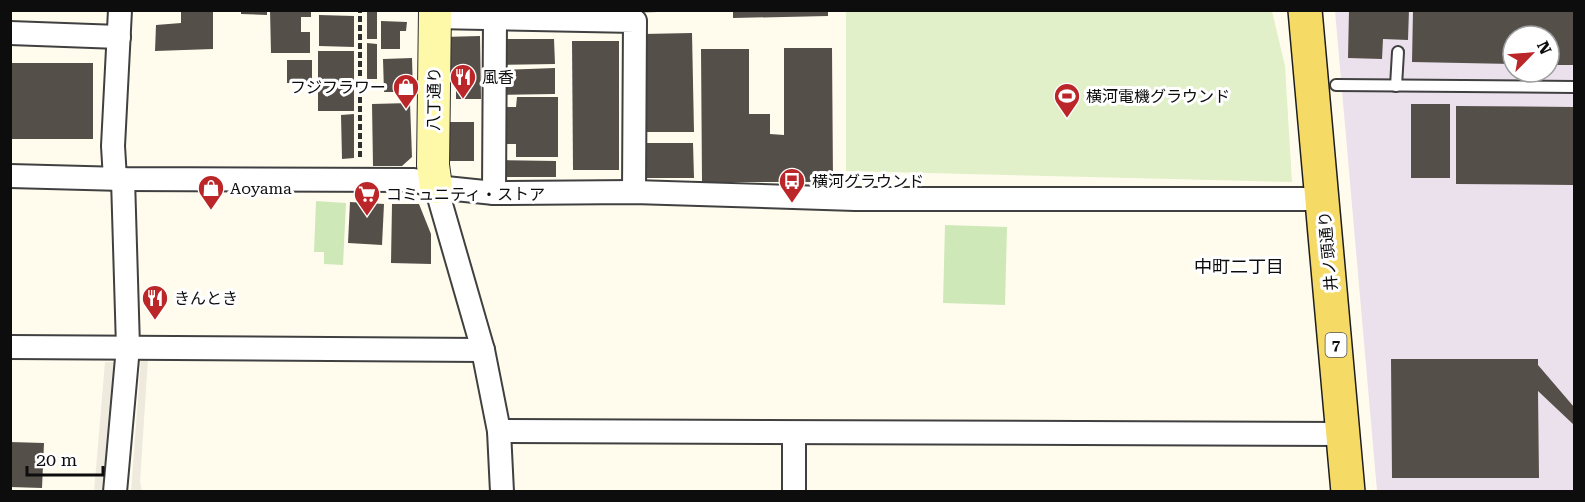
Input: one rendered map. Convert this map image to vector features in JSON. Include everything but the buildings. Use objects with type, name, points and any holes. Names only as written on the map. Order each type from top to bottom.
[{"type":"main road","name":"井ノ頭通り","points":[[1305,10],[1324,199],[1348,492]]},
{"type":"street","points":[[115,492],[128,347],[119,179],[113,146],[120,10]]},
{"type":"street","points":[[435,14],[495,19],[635,21],[634,192]]},
{"type":"street","name":"八丁通り","points":[[435,14],[433,165],[436,187]]},
{"type":"street","points":[[494,193],[495,19]]},
{"type":"street","points":[[10,33],[120,37]]},
{"type":"street","points":[[10,176],[119,179],[414,180],[436,187],[494,193],[634,192],[855,199],[1324,199]]},
{"type":"street","points":[[436,187],[483,350],[499,431],[502,492]]},
{"type":"street","points":[[10,347],[483,350]]},
{"type":"street","points":[[499,431],[794,434],[1343,434]]},
{"type":"street","points":[[794,434],[794,492]]},
{"type":"lane","points":[[1396,86],[1398,52]]},
{"type":"lane","points":[[1336,85],[1575,87]]},
{"type":"path","points":[[360,10],[360,180]]},
{"type":"shaded area","points":[[1335,11],[1574,11],[1574,491],[1377,491]]},
{"type":"shaded area","points":[[141,358],[148,359],[140,482],[142,491],[131,492]]},
{"type":"shaded area","points":[[105,362],[115,362],[105,491],[94,492]]},
{"type":"green space","name":"横河電機グラウンド","points":[[846,11],[1272,11],[1285,66],[1292,182],[846,171]]},
{"type":"green space","points":[[316,201],[346,203],[343,265],[324,264],[324,252],[314,252]]},
{"type":"green space","points":[[945,225],[1007,227],[1005,305],[943,303]]},
{"type":"place","name":"風香","points":[[463,100]]},
{"type":"place","name":"フジフラワー","points":[[406,110]]},
{"type":"place","name":"横河電機グラウンド","points":[[1067,119]]},
{"type":"place","name":"横河グラウンド","points":[[792,204]]},
{"type":"place","name":"Aoyama","points":[[211,211]]},
{"type":"place","name":"コミュニティ・ストア","points":[[367,217]]},
{"type":"place","name":"きんとき","points":[[155,321]]},
{"type":"district","name":"中町二丁目","points":[[1239,266]]}]
